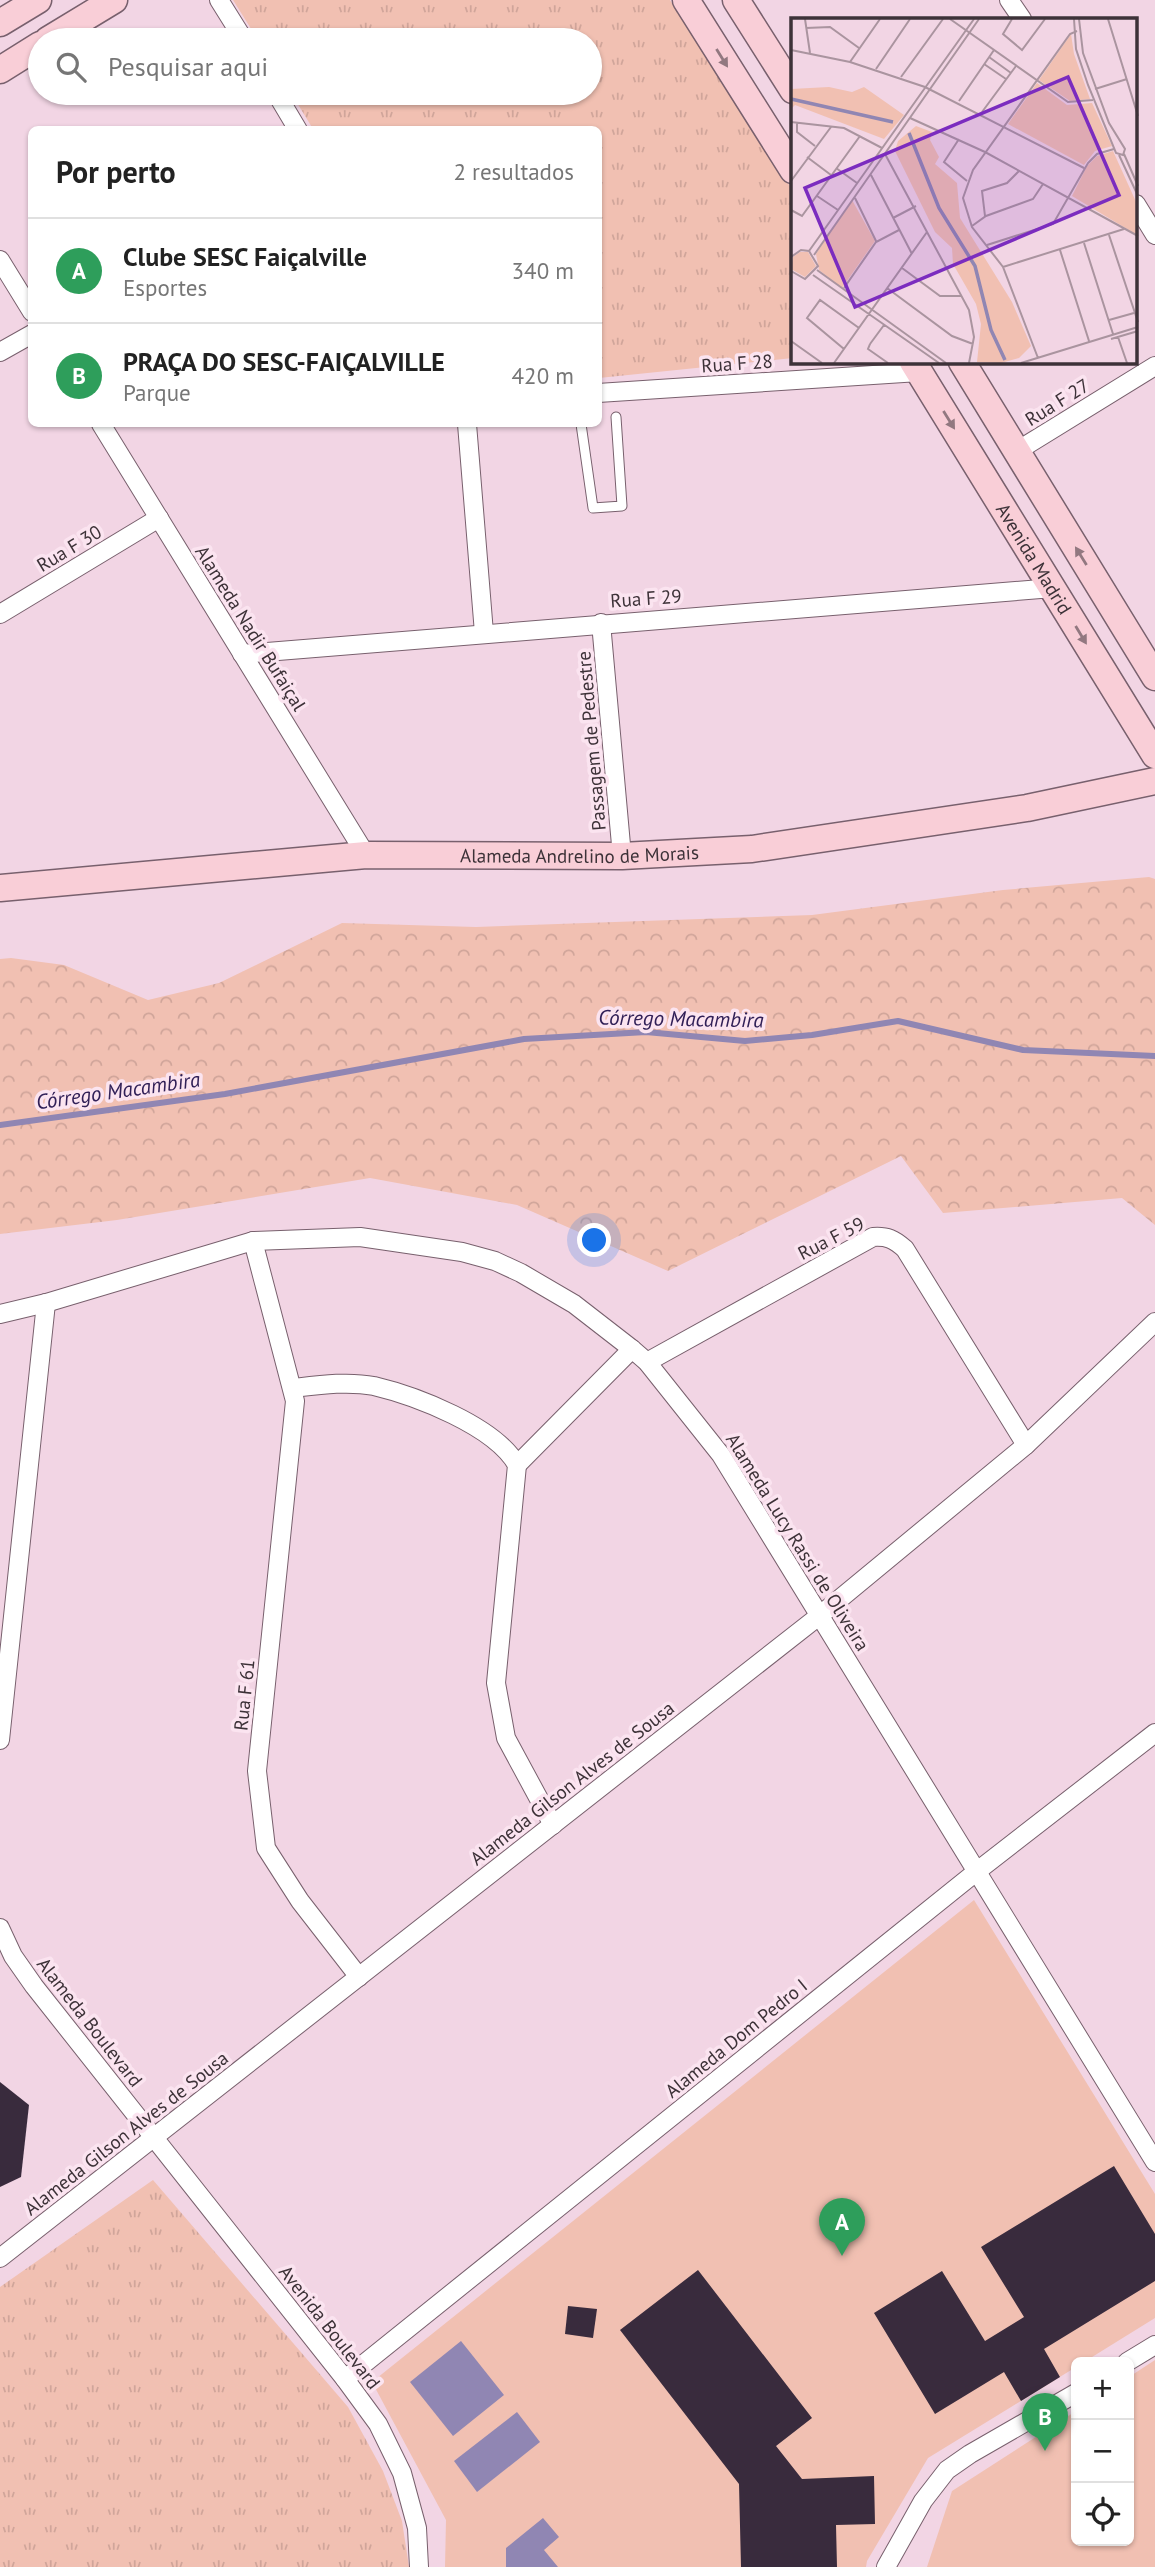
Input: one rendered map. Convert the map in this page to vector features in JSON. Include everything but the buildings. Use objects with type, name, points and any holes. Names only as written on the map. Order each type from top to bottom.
[{"type":"main road","points":[[0,23],[38,0]]},
{"type":"main road","points":[[68,28],[114,0]]},
{"type":"main road","points":[[686,0],[791,167]]},
{"type":"main road","points":[[736,0],[791,87]]},
{"type":"main road","points":[[0,69],[28,52]]},
{"type":"main road","name":"Avenida Madrid","points":[[963,364],[1155,677]]},
{"type":"main road","name":"Avenida Madrid","points":[[916,367],[1155,755]]},
{"type":"main road","name":"Alameda Andrelino de Morais","points":[[0,888],[366,855],[622,856],[752,849],[1027,808],[1155,782]]},
{"type":"street","points":[[219,0],[236,28]]},
{"type":"street","points":[[1009,0],[1020,18]]},
{"type":"street","points":[[283,105],[296,126]]},
{"type":"street","points":[[1138,207],[1155,235]]},
{"type":"street","points":[[0,260],[28,306]]},
{"type":"street","points":[[0,352],[28,336]]},
{"type":"street","name":"Rua F 27","points":[[1017,452],[1155,366]]},
{"type":"street","name":"Rua F 28","points":[[602,393],[916,367]]},
{"type":"street","name":"Alameda Nadir Bufaiçal","points":[[103,427],[366,855]]},
{"type":"street","points":[[467,427],[484,633]]},
{"type":"street","name":"Rua F 30","points":[[0,614],[159,518]]},
{"type":"street","name":"Rua F 29","points":[[242,654],[1053,588]]},
{"type":"street","name":"Passagem de Pedestre","points":[[601,623],[622,856]]},
{"type":"street","name":"Rua F 59","points":[[647,1362],[873,1237],[884,1236],[895,1240],[905,1249],[1026,1445]]},
{"type":"street","name":"Alameda Lucy Rassi de Oliveira","points":[[0,1314],[46,1303],[253,1241],[360,1237],[462,1252],[495,1261],[574,1304],[647,1362],[721,1455],[1155,2162]]},
{"type":"street","name":"Rua F 61","points":[[253,1241],[295,1402],[257,1771],[266,1848],[300,1901],[359,1977]]},
{"type":"street","points":[[0,1740],[46,1303]]},
{"type":"street","name":"Alameda Gilson Alves de Sousa","points":[[0,2258],[819,1616],[1026,1445],[1155,1322]]},
{"type":"street","points":[[553,1825],[506,1738],[496,1684],[517,1465],[632,1349]]},
{"type":"street","points":[[293,1388],[332,1384],[373,1386],[423,1403],[484,1432],[501,1445],[517,1465]]},
{"type":"street","name":"Alameda Dom Pedro I","points":[[345,2379],[976,1872],[1155,1733]]},
{"type":"street","name":"Alameda Boulevard","points":[[0,1928],[13,1956],[27,1976],[153,2138]]},
{"type":"street","name":"Avenida Boulevard","points":[[153,2138],[378,2424],[402,2473],[417,2528],[419,2567]]},
{"type":"street","points":[[1134,2358],[1155,2345]]},
{"type":"street","points":[[886,2567],[923,2501],[947,2470],[1071,2396]]},
{"type":"lane","points":[[581,427],[593,508],[622,506],[616,417]]},
{"type":"green space","points":[[233,0],[670,0],[791,188],[791,358],[602,378],[602,126],[311,126],[298,105],[602,105],[602,28],[250,28]]},
{"type":"green space","points":[[1149,877],[1155,879],[1155,1225],[1122,1198],[943,1213],[901,1156],[668,1271],[517,1205],[370,1178],[117,1220],[0,1234],[0,959],[64,965],[148,1000],[219,983],[342,923],[476,927],[812,915],[1003,890]]},
{"type":"green space","points":[[974,1900],[1155,2194],[1155,2318],[1092,2357],[1071,2357],[1071,2370],[928,2458],[866,2567],[445,2567],[446,2520],[372,2382]]},
{"type":"green space","points":[[153,2180],[348,2407],[383,2471],[402,2521],[409,2567],[0,2567],[0,2287]]},
{"type":"green space","points":[[1155,2360],[1155,2567],[927,2567],[952,2491],[1071,2414],[1071,2546],[1134,2546],[1134,2374]]},
{"type":"shaded area","points":[[461,2341],[504,2395],[453,2436],[410,2382]]},
{"type":"shaded area","points":[[517,2412],[540,2442],[477,2492],[454,2461]]},
{"type":"shaded area","points":[[543,2518],[559,2537],[544,2550],[558,2567],[506,2567],[506,2548]]},
{"type":"waterway","name":"Córrego Macambira","points":[[0,1125],[225,1094],[524,1039],[646,1032],[745,1041],[812,1035],[898,1021],[1023,1050],[1155,1056]]},
{"type":"place","name":"Clube SESC Faiçalville","points":[[842,2256]]},
{"type":"place","name":"PRAÇA DO SESC-FAIÇALVILLE","points":[[1045,2451]]}]
